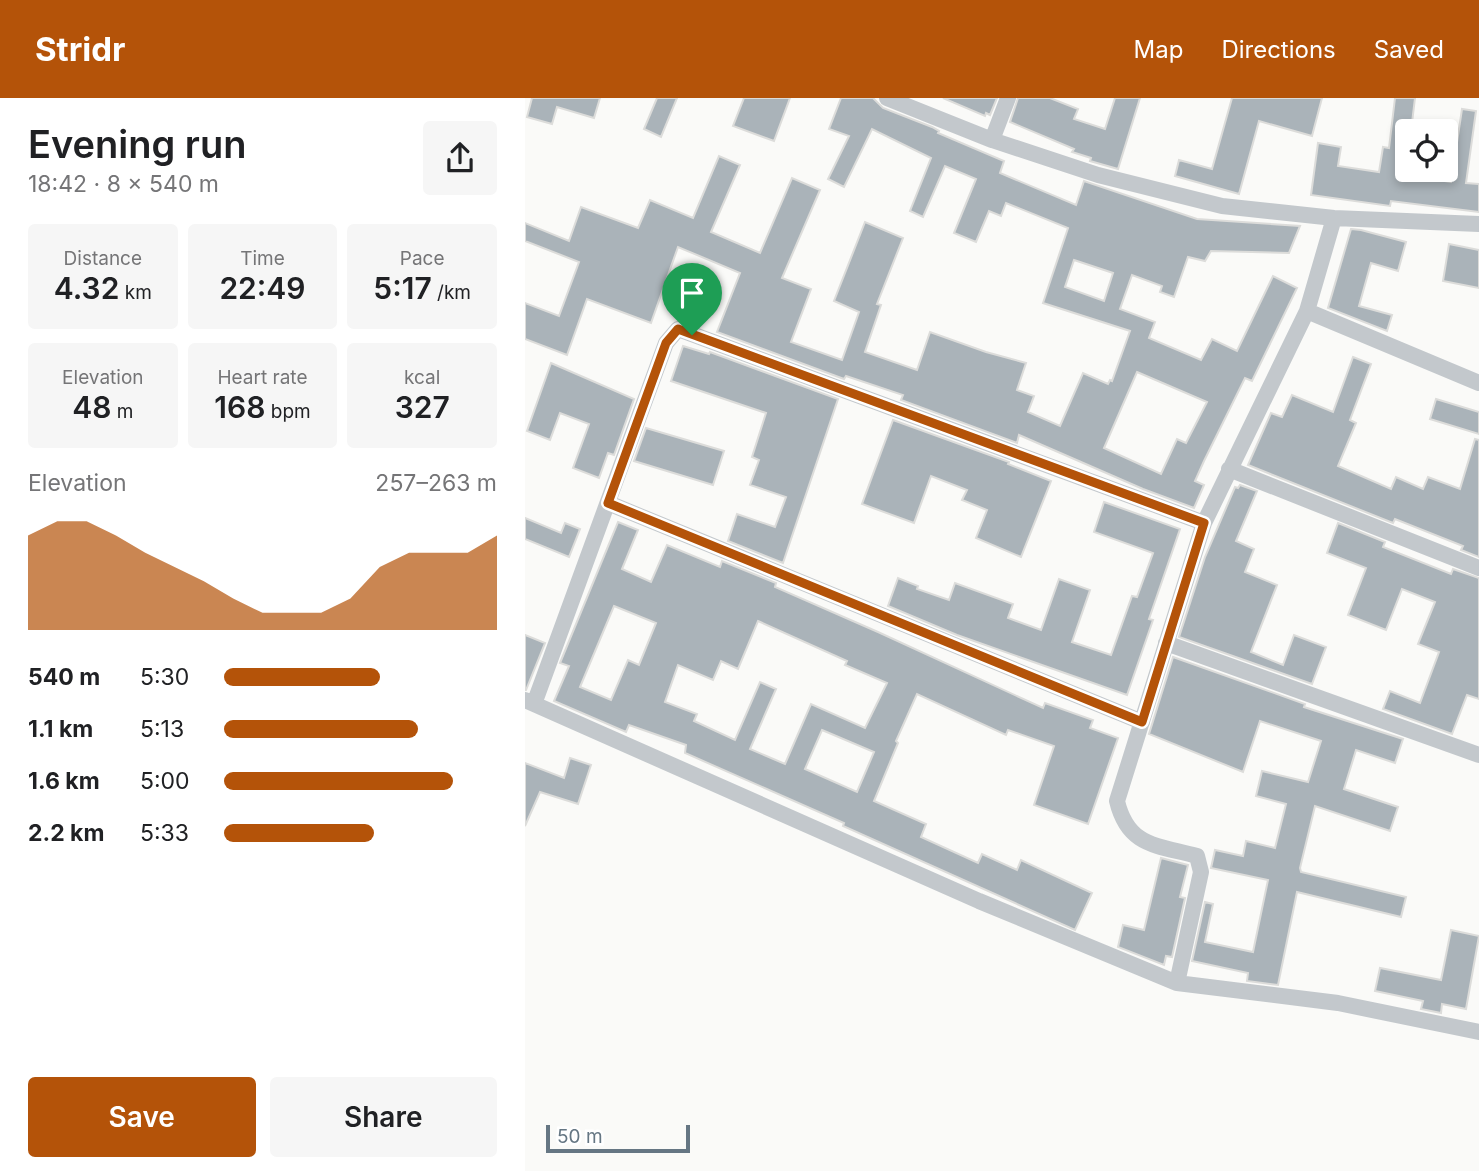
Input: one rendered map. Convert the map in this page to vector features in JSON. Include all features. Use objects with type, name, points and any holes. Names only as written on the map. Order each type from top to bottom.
[{"type":"street","points":[[887,98],[992,140],[1098,175],[1222,206],[1334,218],[1479,224]]},
{"type":"street","points":[[992,140],[1008,98]]},
{"type":"street","points":[[1177,983],[1201,872],[1196,856],[1137,839],[1121,818],[1118,802],[1204,523],[1307,311],[1334,218]]},
{"type":"street","points":[[1307,311],[1479,383]]},
{"type":"street","points":[[1204,523],[678,329],[666,343],[608,503],[530,702],[979,901],[1177,983],[1338,1003],[1479,1032]]},
{"type":"street","points":[[1229,469],[1479,568]]},
{"type":"street","points":[[608,503],[1142,722]]},
{"type":"street","points":[[1166,643],[1479,755]]},
{"type":"building","points":[[532,98],[600,98],[594,118],[557,107],[552,124],[527,117]]},
{"type":"building","points":[[657,98],[677,98],[661,137],[644,129]]},
{"type":"building","points":[[744,98],[790,98],[774,141],[733,126]]},
{"type":"building","points":[[841,98],[873,98],[883,108],[932,127],[939,131],[938,133],[1004,161],[1000,173],[1076,205],[1084,181],[1197,219],[1300,226],[1289,253],[1211,251],[1205,261],[1188,257],[1174,297],[1160,292],[1162,286],[1132,275],[1120,309],[1155,322],[1149,338],[1201,360],[1212,339],[1237,351],[1273,276],[1297,288],[1252,381],[1245,378],[1204,461],[1195,481],[1204,485],[1194,508],[1019,435],[1017,443],[901,400],[903,395],[846,376],[844,379],[717,332],[740,273],[678,247],[651,323],[587,299],[567,355],[525,339],[525,303],[559,316],[579,262],[525,241],[525,223],[569,241],[581,207],[638,228],[650,200],[693,218],[719,156],[740,165],[711,232],[760,253],[792,178],[820,190],[782,278],[811,289],[791,342],[842,360],[859,312],[834,301],[865,222],[903,238],[877,304],[881,305],[865,352],[917,370],[930,332],[1026,363],[1017,390],[1034,396],[1028,412],[1060,426],[1083,373],[1108,384],[1112,381],[1130,331],[1043,303],[1068,228],[1006,203],[1001,216],[989,211],[976,242],[954,233],[976,179],[945,166],[923,217],[910,211],[931,158],[872,129],[844,187],[828,179],[849,136],[829,129]],"holes":[[[1074,260],[1113,273],[1104,301],[1065,287]],[[1137,372],[1207,402],[1186,443],[1177,439],[1161,474],[1104,448]]]},
{"type":"building","points":[[943,98],[997,98],[990,115],[986,113],[985,116]]},
{"type":"building","points":[[1018,98],[1050,98],[1078,109],[1074,119],[1105,129],[1115,98],[1140,98],[1118,169],[1090,161],[1091,158],[1072,152],[1074,149],[1010,122]]},
{"type":"building","points":[[1232,98],[1322,98],[1312,136],[1259,121],[1239,194],[1175,176],[1179,160],[1212,169]]},
{"type":"building","points":[[1395,98],[1415,98],[1412,119],[1395,119],[1395,182],[1458,182],[1458,136],[1462,109],[1476,111],[1466,183],[1479,184],[1479,212],[1391,201],[1390,206],[1311,195],[1318,143],[1341,147],[1338,166],[1379,172],[1383,147],[1389,148]]},
{"type":"building","points":[[1351,229],[1406,242],[1398,271],[1371,263],[1359,306],[1392,315],[1387,331],[1328,308]]},
{"type":"building","points":[[1449,244],[1479,250],[1479,288],[1443,281]]},
{"type":"building","points":[[683,346],[709,354],[710,352],[838,399],[783,563],[728,541],[737,514],[775,527],[786,497],[750,485],[759,460],[752,457],[766,413],[671,381]]},
{"type":"building","points":[[1353,357],[1371,364],[1350,420],[1356,423],[1338,466],[1391,489],[1396,477],[1423,489],[1428,477],[1460,489],[1475,439],[1479,440],[1479,557],[1461,550],[1463,546],[1395,519],[1393,523],[1248,465],[1271,413],[1282,417],[1292,395],[1333,412]]},
{"type":"building","points":[[551,363],[634,399],[614,455],[608,453],[599,478],[573,468],[589,424],[560,413],[550,440],[527,431]]},
{"type":"building","points":[[1436,399],[1479,412],[1479,434],[1430,419]]},
{"type":"building","points":[[893,420],[1009,462],[1008,464],[1051,481],[1021,557],[976,538],[987,510],[962,500],[967,490],[931,476],[914,523],[862,504]]},
{"type":"building","points":[[646,428],[724,451],[713,485],[634,461]]},
{"type":"building","points":[[1240,485],[1257,491],[1236,541],[1254,549],[1245,572],[1277,585],[1251,652],[1283,665],[1294,635],[1326,647],[1312,684],[1179,637],[1205,557],[1235,487]]},
{"type":"building","points":[[1104,502],[1180,529],[1149,619],[1153,620],[1127,695],[957,635],[888,606],[898,578],[918,586],[917,589],[949,600],[955,583],[1013,604],[1008,618],[1041,630],[1059,579],[1090,590],[1072,642],[1111,655],[1132,596],[1137,597],[1153,553],[1094,532]]},
{"type":"building","points":[[525,518],[561,533],[565,523],[580,529],[569,557],[525,539]]},
{"type":"building","points":[[618,522],[638,530],[622,569],[651,582],[667,545],[720,567],[722,561],[776,583],[775,587],[1043,708],[1045,703],[1093,720],[1090,728],[1118,738],[1088,824],[1034,805],[1054,746],[1008,730],[1006,735],[917,694],[874,801],[926,824],[921,837],[978,863],[982,854],[1017,870],[1021,860],[1092,893],[1075,930],[685,753],[686,745],[629,725],[626,732],[554,701],[569,666],[560,663]],"holes":[[[614,606],[656,623],[639,665],[628,660],[611,700],[580,687]],[[758,621],[847,661],[845,665],[887,683],[865,728],[811,704],[785,764],[750,749],[776,689],[760,682],[735,740],[694,721],[697,714],[665,702],[678,665],[713,680],[721,661],[738,669]],[[822,730],[874,752],[857,792],[805,769]]]},
{"type":"building","points":[[1338,523],[1385,542],[1383,547],[1451,574],[1453,569],[1479,578],[1479,699],[1467,695],[1452,734],[1383,709],[1390,691],[1420,703],[1439,652],[1418,644],[1435,602],[1402,589],[1386,630],[1348,615],[1366,568],[1327,553]]},
{"type":"building","points":[[525,635],[545,643],[526,690],[525,690]]},
{"type":"building","points":[[1173,657],[1305,704],[1304,707],[1403,739],[1395,763],[1356,750],[1344,789],[1398,807],[1390,831],[1315,806],[1300,868],[1301,872],[1406,897],[1401,917],[1297,892],[1278,985],[1247,981],[1248,973],[1192,961],[1205,902],[1213,904],[1205,942],[1253,952],[1268,880],[1211,868],[1215,850],[1243,856],[1246,841],[1275,848],[1286,804],[1256,796],[1262,771],[1308,782],[1321,741],[1260,721],[1243,772],[1149,734]]},
{"type":"building","points":[[570,758],[591,765],[578,804],[540,792],[525,826],[525,763],[564,778]]},
{"type":"building","points":[[1161,858],[1188,865],[1180,897],[1185,898],[1172,957],[1166,956],[1164,965],[1118,947],[1123,925],[1144,930]]},
{"type":"building","points":[[1451,930],[1479,936],[1466,1009],[1442,1004],[1441,1013],[1421,1009],[1423,1001],[1375,991],[1380,968],[1441,980]]},
{"type":"route","points":[[678,329],[692,335],[1204,523],[1142,722],[608,503],[666,343],[678,329]]}]
